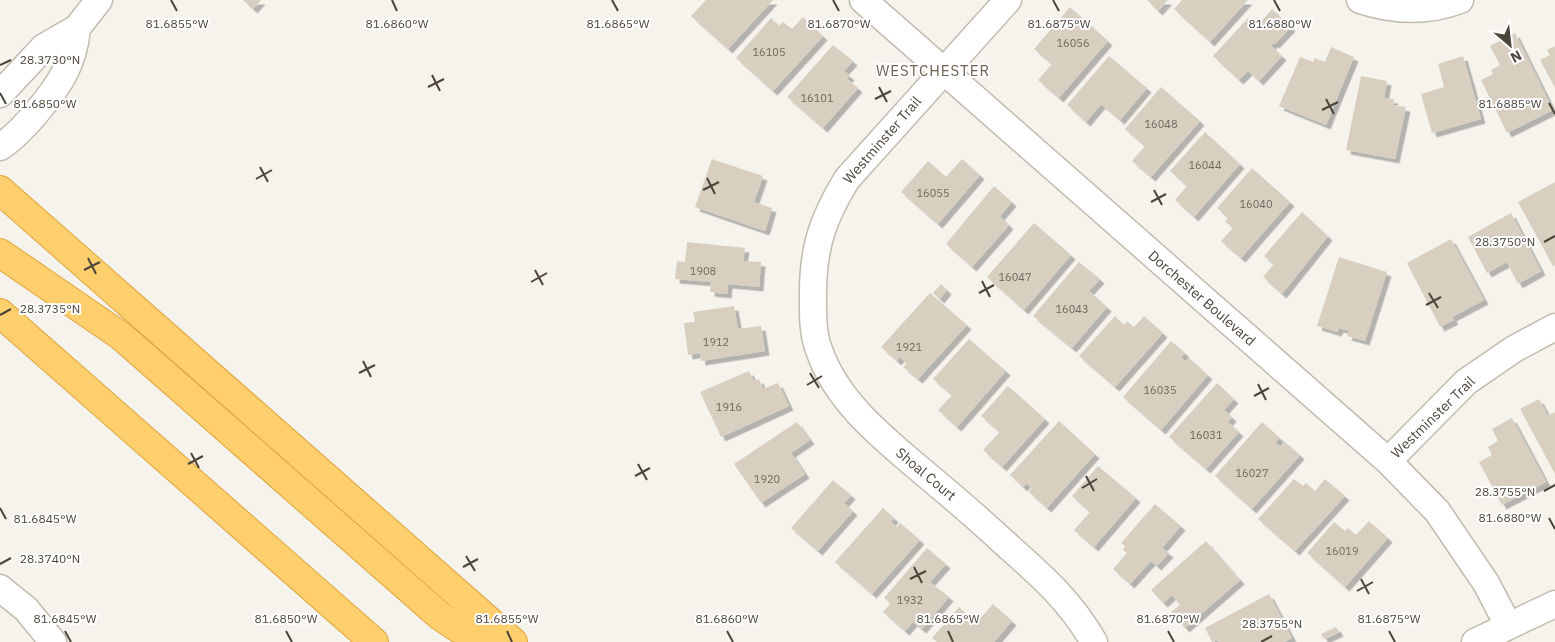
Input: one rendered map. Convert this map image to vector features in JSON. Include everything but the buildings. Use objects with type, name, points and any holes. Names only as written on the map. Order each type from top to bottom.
[{"type":"highway","points":[[0,190],[513,642]]},
{"type":"highway","points":[[0,253],[121,336],[440,616],[458,628],[490,642]]},
{"type":"highway","points":[[0,313],[374,642]]},
{"type":"street","points":[[0,94],[44,47],[77,28],[99,0]]},
{"type":"street","name":"Dorchester Boulevard","points":[[863,0],[1388,461],[1437,511],[1486,583],[1508,625]]},
{"type":"street","name":"Westminster Trail","points":[[813,278],[818,243],[828,209],[847,179],[1008,0]]},
{"type":"street","points":[[1360,0],[1380,6],[1420,9],[1460,0]]},
{"type":"street","points":[[0,147],[20,132],[57,88],[72,60],[77,28]]},
{"type":"street","name":"Shoal Court","points":[[813,278],[813,320],[818,348],[828,373],[851,406],[877,433],[955,499],[1060,593],[1080,617],[1094,642]]},
{"type":"street","name":"Westminster Trail","points":[[1388,461],[1466,382],[1514,350],[1555,327]]},
{"type":"street","points":[[0,588],[26,609],[53,642]]},
{"type":"street","points":[[1476,642],[1555,604]]},
{"type":"district","name":"WESTCHESTER","points":[[933,70]]}]
